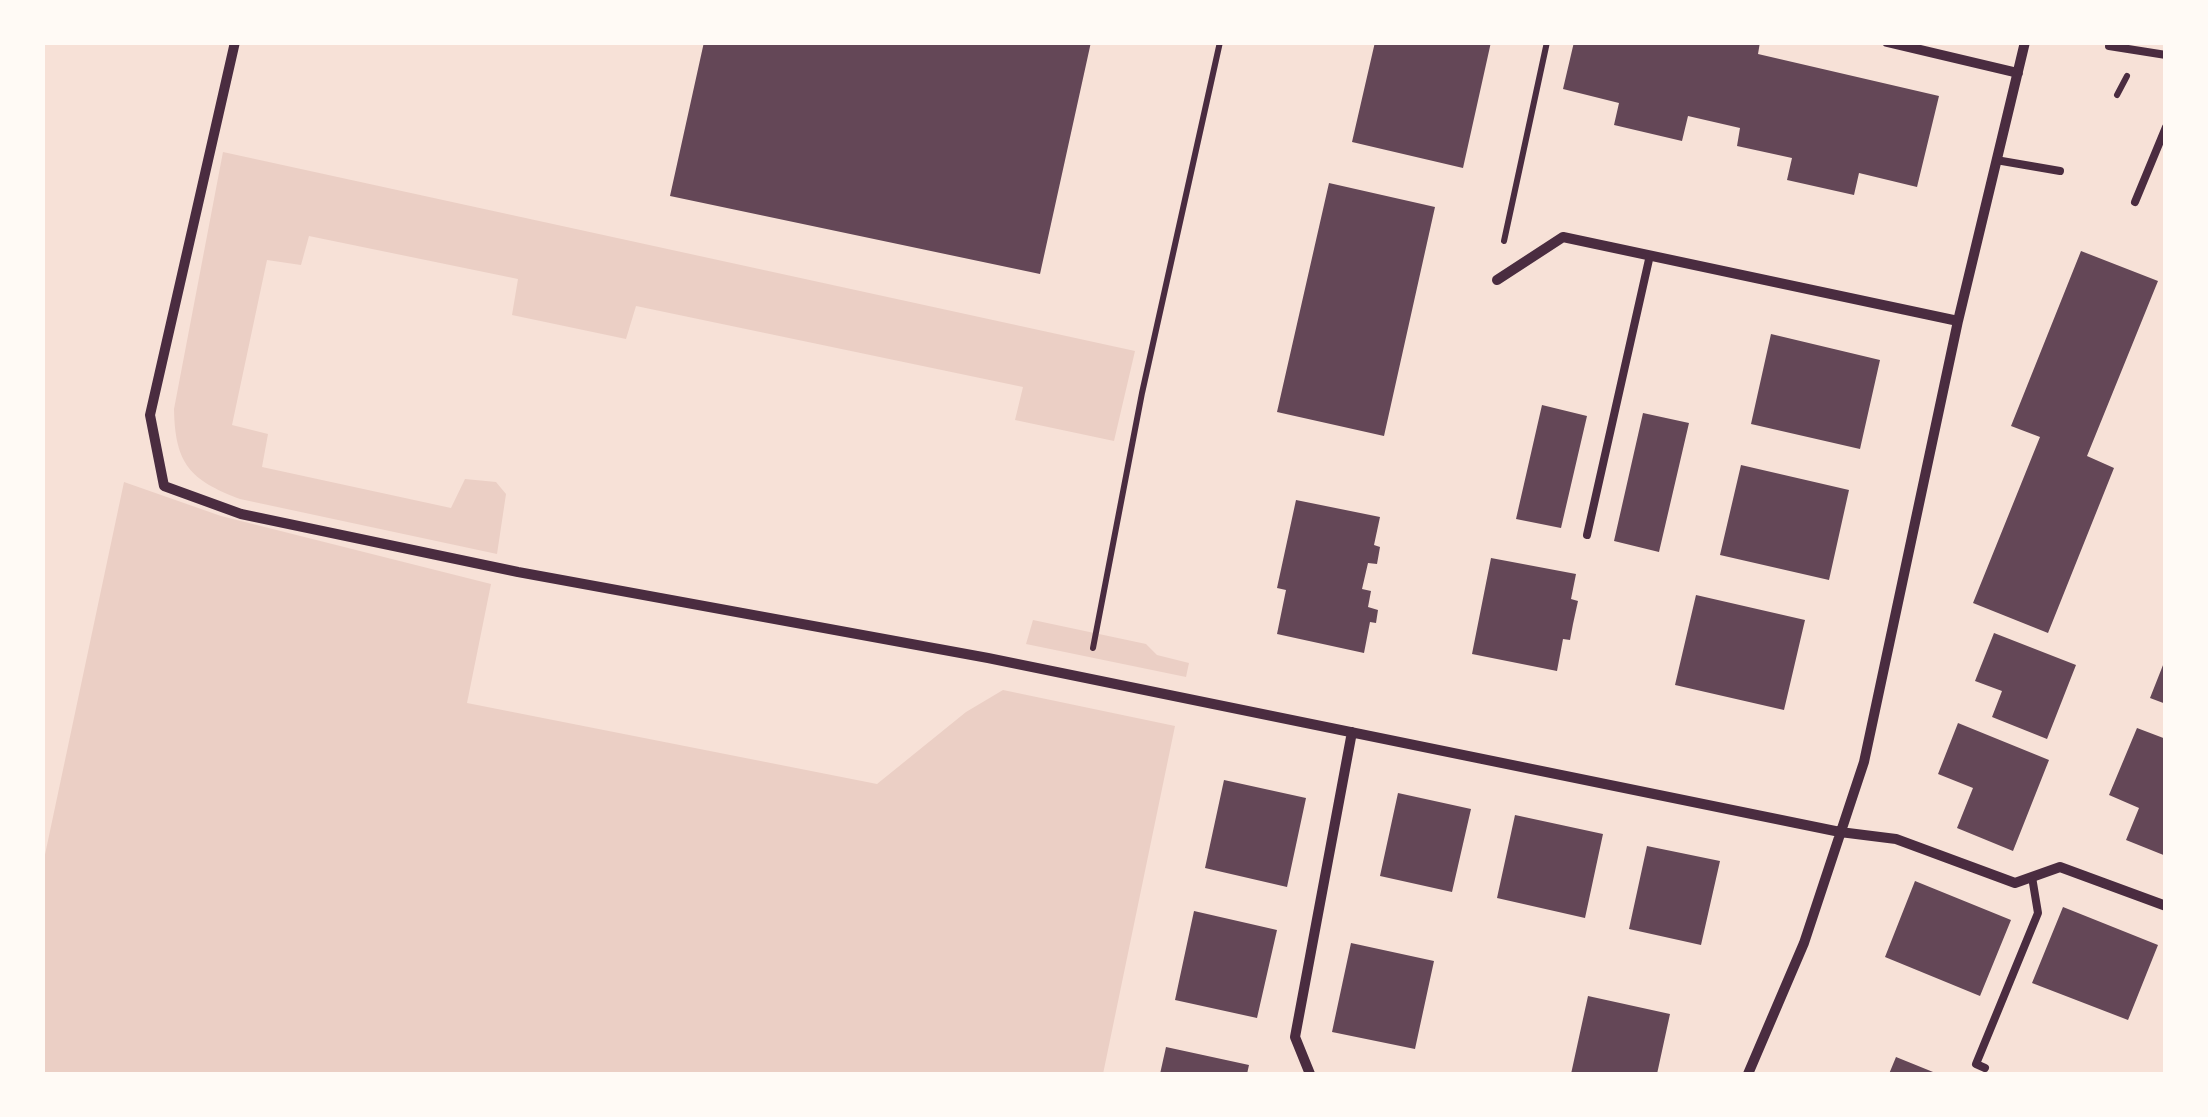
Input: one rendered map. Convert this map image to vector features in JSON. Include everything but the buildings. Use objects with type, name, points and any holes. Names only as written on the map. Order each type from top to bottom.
[{"type":"street","points":[[236,42],[150,415],[164,486],[241,514],[518,572],[1087,679],[1840,832],[1896,840],[2015,883],[2060,866],[2166,906]]},
{"type":"street","points":[[1887,42],[2018,73]]},
{"type":"street","points":[[1748,1074],[1804,944],[1864,762],[1958,321],[2025,42]]},
{"type":"street","points":[[1498,280],[1563,237],[1958,321]]},
{"type":"street","points":[[1310,1074],[1296,1037],[1352,732]]},
{"type":"lane","points":[[2110,46],[2166,54]]},
{"type":"lane","points":[[2136,202],[2166,127]]},
{"type":"lane","points":[[1996,160],[2060,171]]},
{"type":"lane","points":[[1588,535],[1650,254]]},
{"type":"lane","points":[[1985,1068],[1976,1064],[2038,913],[2032,877]]},
{"type":"path","points":[[1087,679],[1142,393],[1220,42]]},
{"type":"path","points":[[1498,280],[1511,197],[1548,42]]},
{"type":"path","points":[[2117,94],[2129,73]]},
{"type":"shaded area","points":[[223,152],[1135,351],[1114,441],[1015,420],[1023,387],[636,306],[626,339],[512,315],[518,279],[309,236],[301,265],[267,260],[232,425],[268,434],[262,467],[451,508],[465,479],[496,482],[506,494],[497,554],[240,499],[209,485],[189,468],[178,444],[174,409]]},
{"type":"shaded area","points":[[124,482],[221,516],[491,584],[467,703],[877,784],[966,712],[1003,690],[1175,726],[1103,1074],[43,1074],[43,864]]},
{"type":"shaded area","points":[[1033,620],[1146,644],[1157,655],[1189,663],[1186,677],[1026,644]]}]
